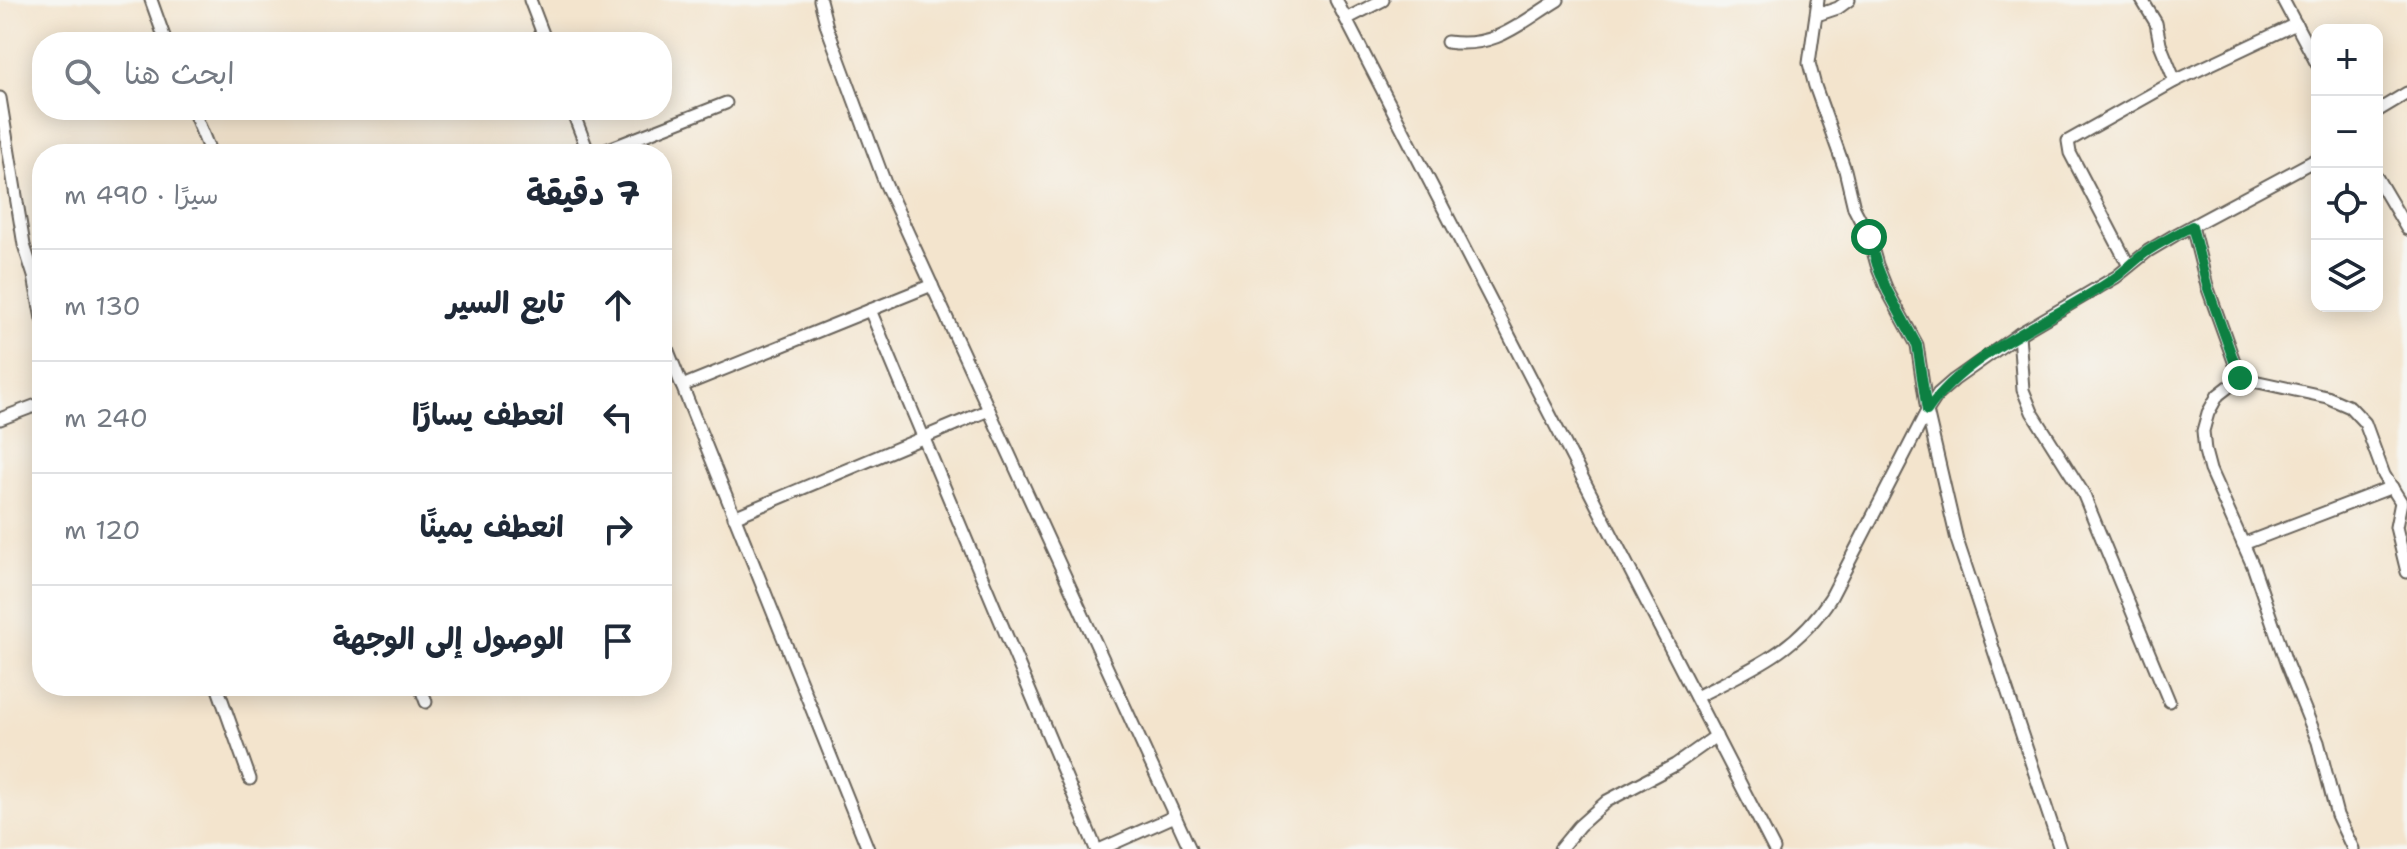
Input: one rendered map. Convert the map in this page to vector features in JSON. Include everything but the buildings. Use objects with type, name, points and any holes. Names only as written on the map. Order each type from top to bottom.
[{"type":"street","points":[[151,0],[162,32]]},
{"type":"street","points":[[530,0],[542,32]]},
{"type":"street","points":[[820,0],[832,42],[885,183],[1190,849]]},
{"type":"street","points":[[1336,0],[1774,849]]},
{"type":"street","points":[[1346,19],[1383,0]]},
{"type":"street","points":[[1447,42],[1469,45],[1488,40],[1522,25],[1558,0]]},
{"type":"street","points":[[1818,0],[1809,63],[1815,86],[1845,170],[1854,208],[1869,237],[1887,290],[1917,345],[1927,411],[1957,540],[2060,849]]},
{"type":"street","points":[[1817,15],[1838,8],[1849,0]]},
{"type":"street","points":[[2142,0],[2156,23],[2160,44],[2175,81]]},
{"type":"street","points":[[2283,0],[2311,53]]},
{"type":"street","points":[[2129,266],[2070,153],[2068,141],[2175,81],[2296,24]]},
{"type":"street","points":[[2383,107],[2407,93]]},
{"type":"street","points":[[0,98],[24,245],[32,270]]},
{"type":"street","points":[[621,144],[726,103]]},
{"type":"street","points":[[197,120],[207,144]]},
{"type":"street","points":[[576,120],[585,144]]},
{"type":"street","points":[[1696,697],[1779,654],[1816,618],[1831,597],[1927,411],[1938,394],[1954,380],[2019,334],[2116,277],[2148,251],[2311,162]]},
{"type":"street","points":[[2383,188],[2407,229]]},
{"type":"street","points":[[2192,226],[2207,286],[2240,378]]},
{"type":"street","points":[[682,386],[932,285]]},
{"type":"street","points":[[870,310],[1098,849],[1175,816]]},
{"type":"street","points":[[2019,334],[2023,390],[2032,412],[2083,493],[2169,701]]},
{"type":"street","points":[[672,361],[868,849]]},
{"type":"street","points":[[2240,378],[2327,397],[2350,407],[2365,423],[2384,475],[2404,498],[2396,527],[2407,572]]},
{"type":"street","points":[[2240,378],[2218,395],[2208,413],[2203,431],[2205,451],[2210,470],[2253,566],[2287,665],[2318,742],[2337,815],[2353,849]]},
{"type":"street","points":[[0,419],[32,407]]},
{"type":"street","points":[[734,517],[989,410]]},
{"type":"street","points":[[2243,544],[2392,487]]},
{"type":"street","points":[[221,696],[250,779]]},
{"type":"street","points":[[424,696],[426,702]]},
{"type":"street","points":[[1560,849],[1579,826],[1607,801],[1675,765],[1716,736]]},
{"type":"route","points":[[1869,237],[1887,290],[1917,345],[1927,411],[1938,394],[1973,365],[2116,277],[2148,251],[2192,226],[2207,286],[2240,378]]}]
